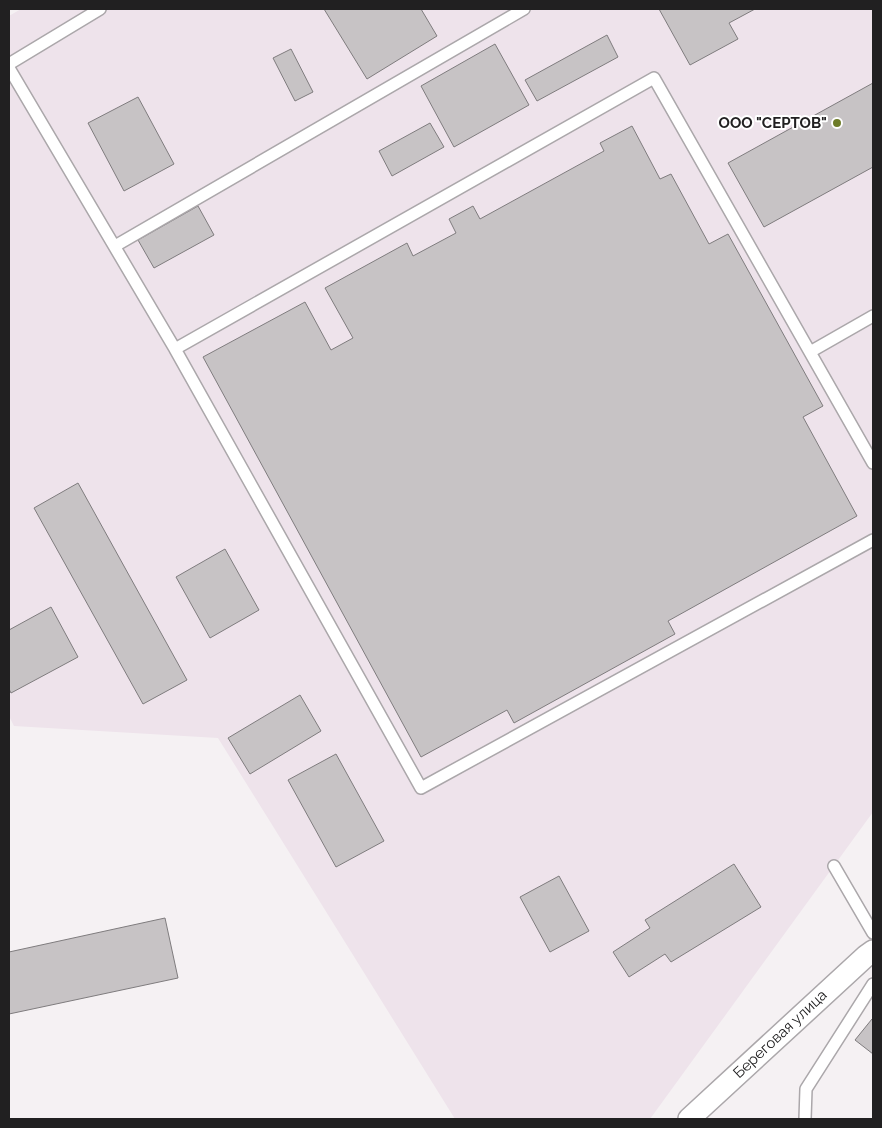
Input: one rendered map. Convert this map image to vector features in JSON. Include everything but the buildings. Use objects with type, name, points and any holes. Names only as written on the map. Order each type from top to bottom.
[{"type":"street","name":"Береговая улица","points":[[689,1119],[873,951]]},
{"type":"lane","points":[[100,9],[9,66],[176,349],[421,788],[873,540]]},
{"type":"lane","points":[[115,246],[524,9]]},
{"type":"lane","points":[[176,349],[654,78],[873,463]]},
{"type":"lane","points":[[810,352],[873,316]]},
{"type":"lane","points":[[834,866],[873,933]]},
{"type":"lane","points":[[805,1119],[806,1090],[873,984]]},
{"type":"shaded area","points":[[21,9],[873,9],[873,812],[650,1119],[455,1119],[218,738],[14,726],[9,716],[9,16]]},
{"type":"place","name":"ООО \"СЕРТОВ\"","points":[[837,123]]}]
